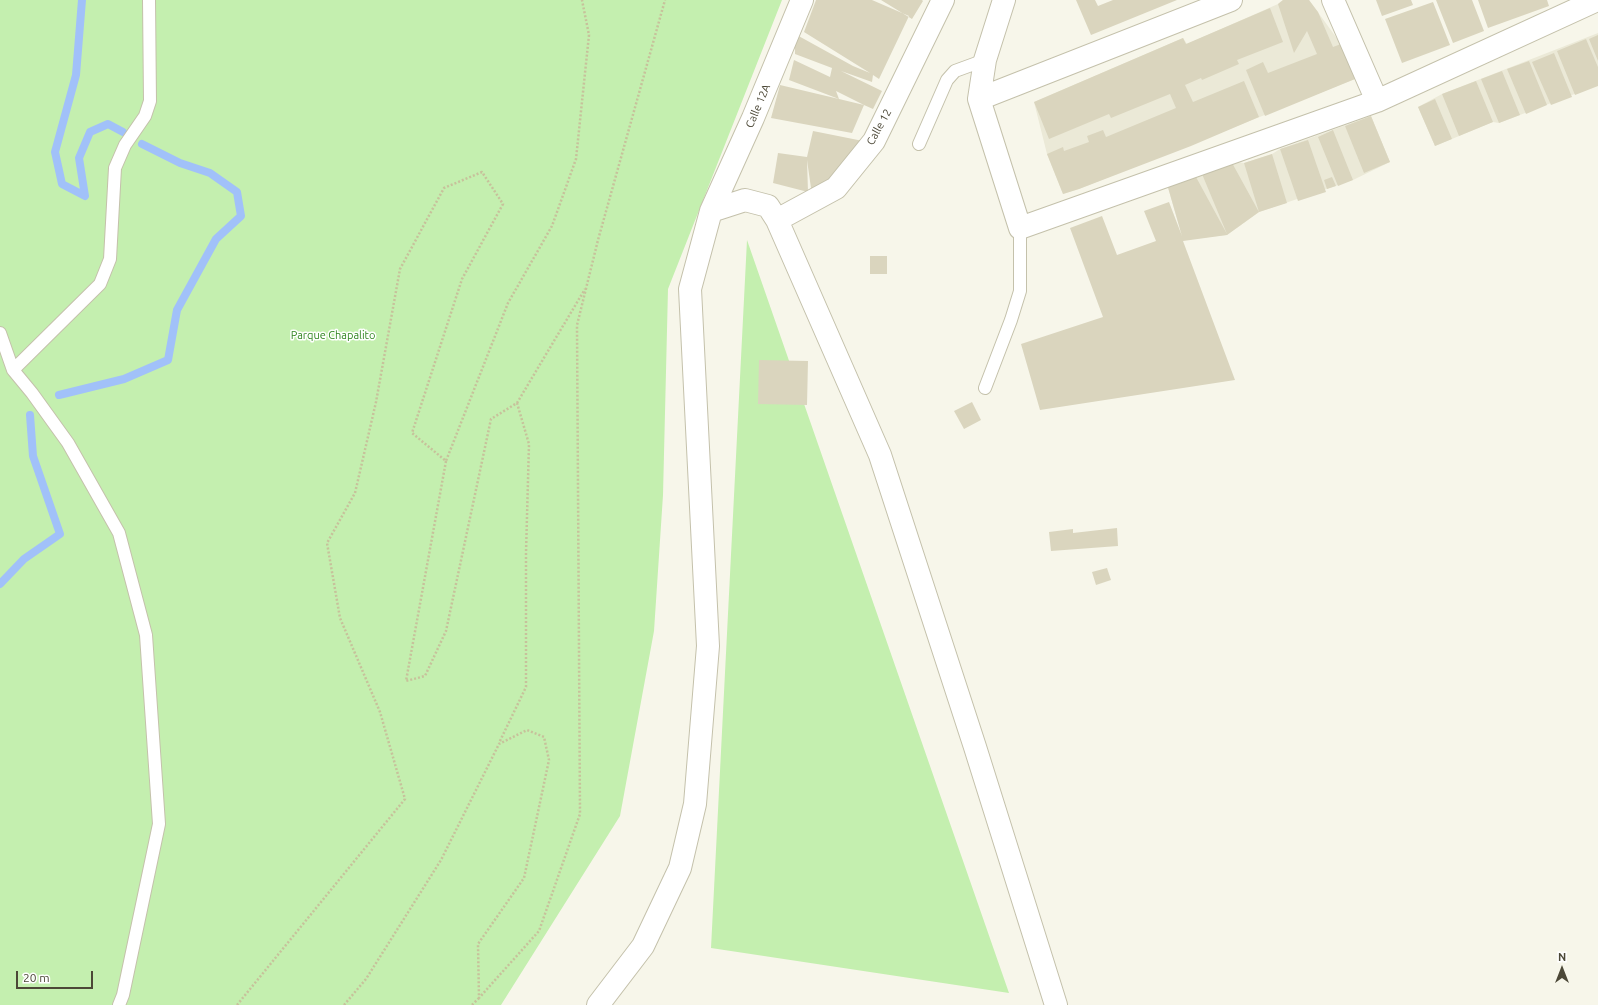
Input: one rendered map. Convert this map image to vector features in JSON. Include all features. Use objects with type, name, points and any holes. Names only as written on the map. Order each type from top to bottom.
[{"type":"street","name":"Calle 12A","points":[[598,1005],[643,946],[680,868],[695,804],[708,646],[690,289],[711,211],[753,118],[802,0]]},
{"type":"street","name":"Calle 12","points":[[777,220],[836,188],[874,141],[942,0]]},
{"type":"street","points":[[1004,0],[985,60],[979,99],[1020,228],[1377,101],[1597,0]]},
{"type":"street","points":[[979,99],[1231,0]]},
{"type":"street","points":[[1333,0],[1377,101]]},
{"type":"street","points":[[711,211],[745,200],[768,206],[777,220],[880,455],[975,747],[1056,1005]]},
{"type":"lane","points":[[13,370],[100,284],[108,266],[110,259],[114,168],[125,145],[145,116],[150,101],[149,0]]},
{"type":"lane","points":[[919,144],[947,80],[955,71],[985,60]]},
{"type":"lane","points":[[984,388],[1011,320],[1020,291],[1020,228]]},
{"type":"lane","points":[[0,333],[13,370],[32,393],[68,443],[119,533],[146,635],[159,824],[123,995],[119,1005]]},
{"type":"path","points":[[582,0],[589,35],[576,159],[552,226],[508,303],[446,461],[406,681],[425,676],[446,631],[491,419],[517,403],[587,286]]},
{"type":"path","points":[[472,1005],[539,931],[580,814],[577,325],[598,240],[665,0]]},
{"type":"path","points":[[237,1005],[405,799],[380,712],[340,618],[327,543],[355,493],[376,402],[400,269],[444,188],[482,172],[503,204],[462,279],[412,433],[446,461]]},
{"type":"path","points":[[344,1005],[366,979],[441,860],[526,686],[526,553],[529,444],[517,403]]},
{"type":"path","points":[[479,998],[478,944],[524,878],[549,760],[544,737],[527,730],[499,744]]},
{"type":"shaded area","points":[[1283,0],[1309,0],[1341,44],[1355,79],[1079,189],[1063,194],[1047,154],[1034,102],[1183,38],[1187,44],[1278,4]]},
{"type":"shaded area","points":[[1598,33],[1598,85],[1499,123],[1493,122],[1435,146],[1418,107],[1442,94]]},
{"type":"shaded area","points":[[1371,116],[1390,162],[1353,180],[1259,212],[1227,235],[1183,240],[1167,184],[1231,161],[1244,163],[1272,154],[1280,149]]},
{"type":"green space","name":"Parque Chapalito","points":[[0,0],[782,0],[668,289],[663,495],[654,631],[620,816],[501,1005],[0,1005]]},
{"type":"green space","points":[[747,240],[1009,993],[711,948]]},
{"type":"building","points":[[816,0],[872,0],[909,16],[879,79],[873,75],[872,82],[841,71],[882,91],[873,109],[836,91],[839,99],[789,80],[794,60],[830,77],[832,68],[795,54],[795,34],[853,66],[870,73],[804,32]]},
{"type":"building","points":[[881,0],[922,0],[923,1],[912,19]]},
{"type":"building","points":[[1076,0],[1095,0],[1098,6],[1113,0],[1177,0],[1091,35]]},
{"type":"building","points":[[1283,0],[1309,0],[1318,12],[1333,47],[1341,44],[1355,79],[1265,116],[1246,70],[1263,62],[1268,73],[1317,54],[1307,31],[1294,53],[1278,4]]},
{"type":"building","points":[[1376,0],[1411,0],[1413,5],[1382,16]]},
{"type":"building","points":[[1436,0],[1472,0],[1484,31],[1453,43]]},
{"type":"building","points":[[1478,0],[1547,0],[1549,6],[1488,28]]},
{"type":"building","points":[[1433,2],[1450,45],[1402,63],[1385,19]]},
{"type":"building","points":[[1270,8],[1283,42],[1237,60],[1239,64],[1202,80],[1201,78],[1185,85],[1193,102],[1244,81],[1259,117],[1191,146],[1063,194],[1047,154],[1063,147],[1064,151],[1089,142],[1087,136],[1103,130],[1106,137],[1176,108],[1170,94],[1111,118],[1109,114],[1049,139],[1034,102],[1183,38],[1186,44]]},
{"type":"building","points":[[1598,35],[1598,61],[1589,39]]},
{"type":"building","points":[[1586,39],[1598,67],[1598,86],[1575,95],[1557,51]]},
{"type":"building","points":[[1554,53],[1572,97],[1551,105],[1532,62]]},
{"type":"building","points":[[1529,61],[1547,105],[1526,114],[1507,69]]},
{"type":"building","points":[[1502,71],[1520,115],[1499,123],[1481,79]]},
{"type":"building","points":[[1476,81],[1493,122],[1459,136],[1442,94]]},
{"type":"building","points":[[780,85],[864,105],[852,133],[771,118]]},
{"type":"building","points":[[1435,99],[1452,139],[1435,146],[1418,107]]},
{"type":"building","points":[[1371,116],[1390,162],[1364,173],[1345,126]]},
{"type":"building","points":[[1333,130],[1353,180],[1338,186],[1318,137]]},
{"type":"building","points":[[813,131],[863,141],[832,189],[811,188],[807,160],[808,192],[773,183],[778,153],[807,157]]},
{"type":"building","points":[[1308,140],[1326,192],[1298,201],[1280,149]]},
{"type":"building","points":[[1272,154],[1287,203],[1259,212],[1244,163]]},
{"type":"building","points":[[1231,161],[1259,212],[1227,235],[1183,241],[1235,380],[1040,410],[1021,344],[1103,317],[1070,228],[1102,216],[1117,255],[1156,241],[1144,211],[1169,202],[1182,236],[1167,184],[1196,177],[1227,234],[1202,174]]},
{"type":"building","points":[[1332,177],[1336,186],[1327,189],[1324,180]]},
{"type":"building","points":[[870,256],[887,256],[887,274],[870,274]]},
{"type":"building","points":[[759,360],[808,361],[807,405],[758,404]]},
{"type":"building","points":[[972,402],[981,420],[964,429],[954,411]]},
{"type":"building","points":[[1117,528],[1118,546],[1051,551],[1049,532],[1073,529],[1073,533]]},
{"type":"building","points":[[1107,568],[1111,580],[1096,585],[1092,572]]},
{"type":"waterway","points":[[82,0],[76,75],[55,152],[62,184],[85,196],[79,158],[90,132],[108,124],[123,132]]},
{"type":"waterway","points":[[59,395],[124,379],[168,360],[177,310],[216,239],[241,216],[237,192],[210,173],[180,163],[142,144]]},
{"type":"waterway","points":[[0,584],[24,559],[60,534],[33,456],[30,415]]}]
